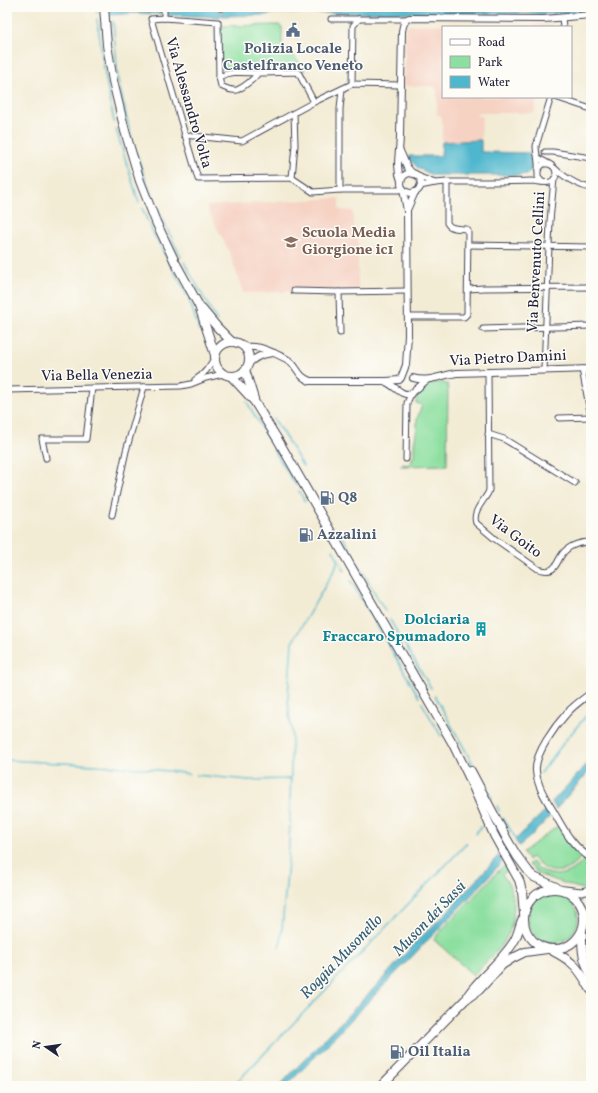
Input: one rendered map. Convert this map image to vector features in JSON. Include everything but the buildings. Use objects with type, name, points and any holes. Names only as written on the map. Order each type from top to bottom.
[{"type":"main road","points":[[104,11],[107,45],[124,131],[140,181],[156,222],[175,262],[199,306],[215,356],[216,367],[227,375],[254,402],[278,440],[456,749],[490,827],[519,880],[522,890],[525,928],[530,937],[538,945],[564,957],[577,967],[591,990]]},
{"type":"main road","points":[[199,306],[232,342]]},
{"type":"main road","points":[[215,356],[221,345],[226,343],[239,343],[244,347],[248,354],[246,368],[241,373],[236,375],[227,375]]},
{"type":"main road","points":[[246,368],[254,402]]},
{"type":"main road","points":[[456,749],[475,778],[508,841],[529,872],[534,877],[572,894],[579,902],[584,912],[582,950],[584,961],[591,975]]},
{"type":"main road","points":[[381,1086],[464,1000],[475,984],[511,946],[516,938],[528,902],[537,893],[549,889],[581,892],[591,890]]},
{"type":"main road","points":[[464,1000],[479,990],[502,965],[513,958],[525,952],[559,949],[566,947],[573,942],[578,937],[591,909]]},
{"type":"street","points":[[164,7],[164,16]]},
{"type":"street","points":[[331,19],[562,18],[589,14]]},
{"type":"street","name":"Via Alessandro Volta","points":[[219,77],[218,22],[164,16],[151,19],[198,179],[292,178]]},
{"type":"street","points":[[407,403],[416,383],[407,370],[406,365],[408,317],[407,211],[398,171],[403,26],[408,18]]},
{"type":"street","points":[[562,18],[563,26]]},
{"type":"street","points":[[352,84],[353,26],[359,19]]},
{"type":"street","points":[[258,73],[253,79],[236,90],[221,86],[219,77],[226,73],[298,72],[314,102]]},
{"type":"street","points":[[184,135],[242,141],[314,102],[352,84],[401,86]]},
{"type":"street","points":[[340,190],[340,109],[342,89]]},
{"type":"street","points":[[542,182],[538,177],[538,157],[536,151],[550,98]]},
{"type":"street","points":[[558,98],[591,109]]},
{"type":"street","points":[[294,113],[295,144],[292,178],[313,192],[401,186]]},
{"type":"street","points":[[399,149],[404,161],[420,180],[420,186],[415,192],[407,211]]},
{"type":"street","points":[[545,152],[591,158]]},
{"type":"street","points":[[538,157],[567,178],[580,185],[591,188]]},
{"type":"street","points":[[526,182],[538,171],[541,166],[548,164]]},
{"type":"street","points":[[420,186],[446,182],[549,183],[554,179],[556,174],[555,169]]},
{"type":"street","points":[[401,186],[404,176],[410,174],[435,183]]},
{"type":"street","points":[[554,179],[567,178]]},
{"type":"street","name":"Via Benvenuto Cellini","points":[[544,370],[551,206],[554,179]]},
{"type":"street","points":[[408,317],[464,317],[467,314],[468,232],[466,229],[449,227],[447,223],[446,182]]},
{"type":"street","points":[[401,186],[405,191],[410,193],[415,192]]},
{"type":"street","points":[[468,245],[591,247]]},
{"type":"street","points":[[468,289],[591,287]]},
{"type":"street","points":[[294,291],[407,291]]},
{"type":"street","points":[[339,292],[340,332]]},
{"type":"street","points":[[483,329],[591,326]]},
{"type":"street","points":[[244,347],[265,349],[283,357],[290,362],[302,377],[310,381],[385,381],[400,379],[406,376],[420,380],[427,380]]},
{"type":"street","points":[[246,368],[251,362],[260,356],[274,353]]},
{"type":"street","points":[[188,385],[203,375],[215,356]]},
{"type":"street","points":[[406,365],[398,384],[407,403],[406,459]]},
{"type":"street","points":[[559,418],[591,417],[582,369]]},
{"type":"street","name":"Via Pietro Damini","points":[[427,380],[446,374],[591,369]]},
{"type":"street","name":"Via Goito","points":[[488,373],[488,493],[476,513],[476,523],[508,549],[542,571],[551,570],[555,567],[567,549],[577,544],[588,542]]},
{"type":"street","name":"Via Bella Venezia","points":[[7,390],[188,385],[206,378],[227,375]]},
{"type":"street","points":[[385,381],[402,392],[413,392],[427,380]]},
{"type":"street","points":[[112,515],[126,451],[144,387]]},
{"type":"street","points":[[46,458],[42,439],[86,439],[92,388]]},
{"type":"street","points":[[488,434],[504,439],[575,483]]},
{"type":"street","points":[[591,693],[567,713],[538,757],[535,769],[537,780],[574,845],[591,858]]},
{"type":"shaded area","points":[[461,24],[461,26],[442,26],[442,98],[538,98],[534,113],[477,113],[477,116],[482,116],[481,140],[442,142],[442,118],[440,115],[437,115],[437,89],[435,89],[435,86],[405,86],[405,31],[406,27],[410,25]]},
{"type":"shaded area","points":[[551,25],[552,26],[461,26]]},
{"type":"shaded area","name":"Scuola Media Giorgione ic1","points":[[339,198],[339,210],[353,211],[354,234],[358,234],[358,290],[243,293],[230,254],[206,206]]},
{"type":"green space","points":[[279,25],[282,27],[282,44],[304,67],[304,79],[299,70],[296,69],[224,69],[220,67],[219,26]]},
{"type":"green space","points":[[438,382],[448,384],[447,465],[400,466],[403,464],[410,464],[412,457],[414,457],[417,419],[422,405],[416,403],[418,394],[426,386]]},
{"type":"green space","points":[[559,825],[567,841],[582,856],[570,867],[557,872],[544,868],[532,857],[528,860],[523,852]]},
{"type":"green space","points":[[585,858],[591,861],[591,888],[583,889],[540,875],[528,864],[532,862],[541,870],[557,875],[573,870]]},
{"type":"green space","points":[[505,864],[509,870],[502,874],[510,887],[514,908],[510,931],[493,956],[473,975],[433,939]]},
{"type":"green space","points":[[548,893],[558,893],[571,900],[578,913],[578,923],[571,936],[558,943],[548,943],[539,939],[532,932],[528,923],[528,913],[532,904],[539,897]]},
{"type":"water","points":[[110,7],[161,7],[161,14],[137,13],[110,15]]},
{"type":"water","points":[[167,7],[220,8],[220,17],[167,15]]},
{"type":"water","points":[[274,7],[591,7],[583,11],[543,14],[276,13],[265,15],[222,16],[222,9]]},
{"type":"water","points":[[481,140],[481,152],[530,153],[531,171],[527,174],[519,175],[432,175],[418,168],[410,160],[409,156],[441,156],[442,142]]},
{"type":"water","points":[[591,760],[591,769],[556,809],[552,802]]},
{"type":"water","points":[[548,808],[552,814],[519,846],[515,840]]},
{"type":"water","points":[[499,855],[502,862],[485,881],[286,1086],[279,1086],[378,984],[416,942],[446,913]]},
{"type":"waterway","points":[[82,7],[102,8]]},
{"type":"waterway","points":[[97,8],[97,13]]},
{"type":"waterway","points":[[97,19],[114,122]]},
{"type":"waterway","points":[[113,21],[118,80],[132,140]]},
{"type":"waterway","points":[[116,129],[139,203]]},
{"type":"waterway","points":[[136,153],[153,200],[181,257]]},
{"type":"waterway","points":[[142,208],[153,233],[187,295]]},
{"type":"waterway","points":[[184,262],[217,321]]},
{"type":"waterway","points":[[189,299],[199,330]]},
{"type":"waterway","points":[[247,402],[270,443]]},
{"type":"waterway","points":[[274,419],[303,466]]},
{"type":"waterway","points":[[273,449],[296,485]]},
{"type":"waterway","points":[[299,491],[305,502]]},
{"type":"waterway","points":[[339,530],[354,557]]},
{"type":"waterway","points":[[333,550],[345,571]]},
{"type":"waterway","points":[[279,947],[281,940],[288,861],[290,822],[292,733],[288,696],[292,643],[335,569],[338,559]]},
{"type":"waterway","points":[[358,563],[385,611]]},
{"type":"waterway","points":[[351,581],[419,697]]},
{"type":"waterway","points":[[390,620],[431,688]]},
{"type":"waterway","points":[[435,696],[492,798]]},
{"type":"waterway","points":[[422,703],[441,736]]},
{"type":"waterway","name":"Roggia Musonello","points":[[570,735],[591,710]]},
{"type":"waterway","name":"Roggia Musonello","points":[[541,773],[568,737]]},
{"type":"waterway","points":[[7,760],[121,767],[189,774]]},
{"type":"waterway","points":[[196,775],[248,780],[290,779]]},
{"type":"waterway","name":"Roggia Musonello","points":[[497,806],[499,811]]},
{"type":"waterway","points":[[503,818],[516,839]]},
{"type":"waterway","name":"Roggia Musonello","points":[[475,834],[481,827]]},
{"type":"waterway","name":"Roggia Musonello","points":[[233,1086],[467,843]]},
{"type":"place","name":"Polizia Locale Castelfranco Veneto","points":[[293,30]]},
{"type":"place","name":"Scuola Media Giorgione ic1","points":[[291,242]]},
{"type":"place","name":"Q8","points":[[327,498]]},
{"type":"place","name":"Azzalini","points":[[306,535]]},
{"type":"place","name":"Dolciaria Fraccaro Spumadoro","points":[[481,629]]},
{"type":"place","name":"Oil Italia","points":[[397,1052]]},
{"type":"water label","name":"Muson dei Sassi","points":[[430,919]]}]
